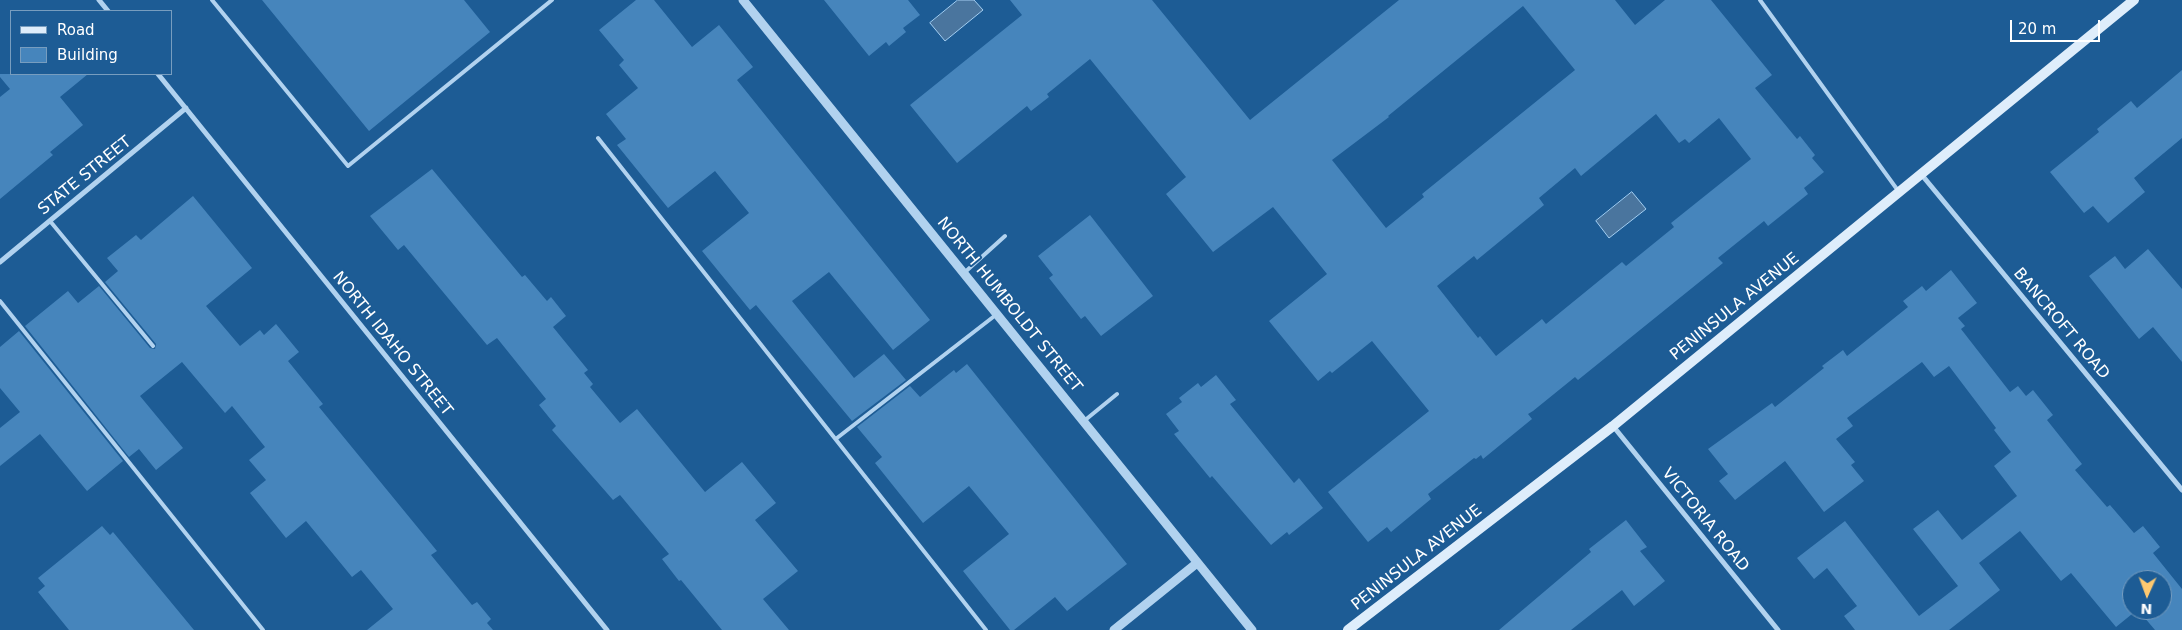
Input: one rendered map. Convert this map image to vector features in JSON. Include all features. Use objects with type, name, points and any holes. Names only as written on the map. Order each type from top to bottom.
[{"type":"main road","name":"PENINSULA AVENUE","points":[[1348,630],[1613,426],[2134,0]]},
{"type":"street","points":[[99,0],[107,10]]},
{"type":"street","name":"NORTH HUMBOLDT STREET","points":[[743,0],[1252,630]]},
{"type":"street","name":"NORTH IDAHO STREET","points":[[159,75],[607,630]]},
{"type":"street","name":"STATE STREET","points":[[0,262],[186,108]]},
{"type":"street","name":"BANCROFT ROAD","points":[[1921,174],[2182,490]]},
{"type":"street","name":"VICTORIA ROAD","points":[[1613,426],[1778,630]]},
{"type":"street","points":[[1114,630],[1196,563]]},
{"type":"lane","points":[[212,0],[348,166],[552,0]]},
{"type":"lane","points":[[1760,0],[1899,192]]},
{"type":"lane","points":[[598,138],[837,438],[986,630]]},
{"type":"lane","points":[[50,221],[152,346]]},
{"type":"lane","points":[[964,273],[1005,236]]},
{"type":"lane","points":[[0,301],[263,630]]},
{"type":"lane","points":[[837,438],[997,314]]},
{"type":"lane","points":[[1084,421],[1117,394]]},
{"type":"water","points":[[958,0],[974,0],[983,10],[945,41],[930,23]]},
{"type":"water","points":[[1632,192],[1646,209],[1609,238],[1596,221]]},
{"type":"building","points":[[262,0],[464,0],[490,32],[369,131]]},
{"type":"building","points":[[636,0],[654,0],[692,47],[719,25],[753,67],[737,80],[930,320],[893,350],[829,272],[792,301],[854,378],[884,354],[906,380],[852,421],[756,305],[750,310],[702,251],[749,213],[715,171],[668,208],[617,145],[626,139],[606,114],[638,88],[619,65],[624,60],[599,30]]},
{"type":"building","points":[[824,0],[908,0],[920,15],[903,28],[906,32],[889,46],[886,42],[869,56]]},
{"type":"building","points":[[1010,0],[1152,0],[1250,120],[1399,0],[1615,0],[1635,25],[1665,0],[1711,0],[1772,75],[1755,88],[1797,139],[1800,136],[1815,155],[1812,158],[1824,172],[1804,188],[1808,194],[1768,226],[1764,221],[1718,258],[1723,263],[1578,380],[1575,377],[1528,414],[1532,419],[1483,459],[1481,455],[1476,459],[1474,458],[1428,494],[1431,499],[1391,532],[1387,527],[1368,542],[1328,492],[1429,411],[1372,341],[1332,373],[1330,371],[1318,381],[1269,321],[1327,274],[1273,207],[1213,252],[1166,194],[1186,177],[1090,59],[1047,94],[1049,97],[1031,111],[1027,106],[957,163],[910,105],[1022,15]],"holes":[[[1523,6],[1575,70],[1422,194],[1424,197],[1386,228],[1332,160],[1389,117]],[[1656,114],[1679,143],[1685,139],[1689,143],[1719,118],[1751,159],[1671,223],[1674,227],[1626,266],[1622,262],[1546,324],[1542,319],[1496,356],[1480,336],[1478,338],[1437,286],[1474,256],[1477,260],[1544,205],[1539,198],[1575,168],[1581,176]]]},
{"type":"building","points":[[2182,70],[2182,138],[2134,178],[2145,192],[2108,223],[2093,206],[2084,213],[2050,172],[2099,132],[2097,129],[2131,101],[2137,108]]},
{"type":"building","points":[[0,74],[87,75],[60,97],[83,125],[50,152],[53,155],[0,199],[0,97],[10,89],[0,77]]},
{"type":"building","points":[[432,169],[522,277],[525,275],[547,301],[551,297],[566,316],[553,327],[588,370],[584,373],[593,384],[590,387],[620,423],[637,409],[705,492],[742,462],[776,503],[755,520],[798,571],[763,599],[789,630],[722,630],[662,559],[669,554],[620,495],[613,500],[552,430],[556,426],[539,405],[546,399],[497,338],[487,345],[404,245],[398,250],[370,216]]},
{"type":"building","points":[[193,196],[252,268],[206,306],[240,346],[260,330],[264,335],[276,324],[299,352],[288,361],[323,404],[319,407],[437,551],[431,555],[472,605],[477,602],[491,619],[487,623],[493,630],[367,630],[393,609],[361,570],[352,577],[306,521],[286,538],[250,493],[266,480],[249,460],[265,447],[232,406],[225,413],[182,362],[140,396],[183,448],[156,470],[139,449],[129,457],[25,326],[68,291],[78,303],[99,286],[150,348],[155,349],[156,344],[105,282],[118,271],[107,258],[136,235],[141,240]]},
{"type":"building","points":[[1090,215],[1153,296],[1101,336],[1085,316],[1081,319],[1049,278],[1053,275],[1038,256]]},
{"type":"building","points":[[2148,249],[2182,289],[2182,362],[2153,327],[2139,339],[2089,276],[2115,256],[2125,269]]},
{"type":"building","points":[[1951,270],[1977,303],[1958,318],[1965,326],[1961,329],[2010,392],[2018,386],[2026,396],[2033,390],[2053,415],[2047,420],[2082,464],[2075,470],[2107,507],[2110,505],[2134,533],[2143,526],[2160,547],[2153,553],[2167,570],[2122,570],[2122,620],[2125,620],[2116,627],[2071,573],[2061,581],[2020,531],[1979,563],[2000,590],[1949,630],[1855,630],[1844,616],[1857,606],[1827,568],[1814,579],[1797,558],[1845,521],[1919,616],[1958,586],[1913,529],[1938,510],[1962,540],[2017,496],[1994,466],[2011,452],[1994,430],[1996,428],[1949,366],[1934,377],[1922,362],[1847,418],[1853,426],[1836,439],[1855,462],[1851,465],[1864,481],[1824,512],[1785,461],[1735,500],[1719,481],[1728,474],[1708,449],[1772,403],[1775,407],[1824,368],[1822,366],[1843,350],[1847,356],[1908,307],[1903,301],[1922,286],[1926,291]]},
{"type":"building","points":[[19,331],[123,461],[87,491],[40,434],[0,466],[0,428],[20,412],[0,388],[0,347]]},
{"type":"building","points":[[967,364],[1127,564],[1067,611],[1055,597],[1014,630],[1010,630],[963,571],[1009,534],[969,486],[923,523],[875,463],[882,457],[857,427],[910,386],[920,397],[954,370],[956,373]]},
{"type":"building","points":[[1216,375],[1236,400],[1230,404],[1294,483],[1299,478],[1323,508],[1289,535],[1287,532],[1271,545],[1212,476],[1210,478],[1174,434],[1179,431],[1166,414],[1182,402],[1179,398],[1198,383],[1201,387]]},
{"type":"building","points":[[1626,520],[1647,547],[1640,551],[1665,581],[1634,606],[1622,590],[1571,630],[1499,630],[1591,552],[1589,549]]},
{"type":"building","points":[[102,526],[110,535],[113,532],[194,630],[69,630],[38,592],[45,586],[38,578]]},
{"type":"building","points":[[2172,577],[2182,589],[2182,630],[2155,630],[2146,620],[2172,620]]}]
